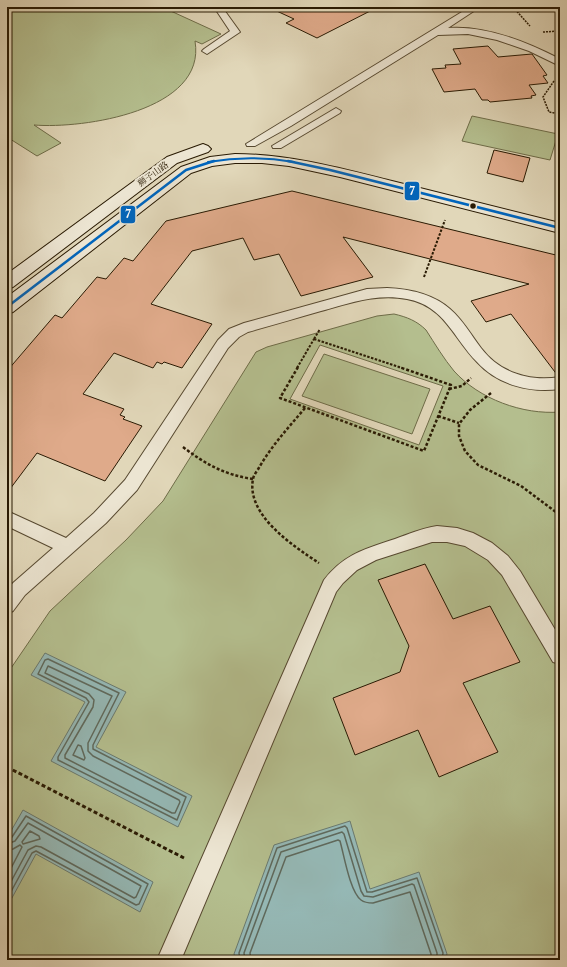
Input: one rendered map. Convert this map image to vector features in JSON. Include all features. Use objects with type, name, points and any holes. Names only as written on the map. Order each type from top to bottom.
[{"type":"street","name":"狮子山路","points":[[7,283],[172,160],[204,148],[251,144],[292,148],[520,202]]},
{"type":"street","name":"狮子山路","points":[[7,307],[186,170],[201,164],[228,158],[259,158],[289,162],[452,200],[560,228]]},
{"type":"lane","points":[[207,51],[235,32],[218,7]]},
{"type":"lane","points":[[251,144],[287,124],[432,33],[475,8]]},
{"type":"lane","points":[[475,8],[473,22],[480,28],[482,34]]},
{"type":"lane","points":[[432,33],[447,30],[465,30],[502,38],[540,52],[560,63]]},
{"type":"lane","points":[[277,146],[336,111]]},
{"type":"lane","points":[[7,605],[19,589],[66,546],[100,518],[131,485],[223,344],[234,333],[256,324],[367,294],[395,292],[416,296],[434,304],[454,320],[481,358],[492,367],[511,377],[531,383],[560,383]]},
{"type":"lane","points":[[7,518],[66,546]]},
{"type":"lane","points":[[169,960],[330,586],[347,566],[359,559],[423,536],[444,534],[465,538],[481,545],[496,556],[508,569],[560,655]]},
{"type":"path","points":[[513,7],[531,28]]},
{"type":"path","points":[[542,32],[560,31]]},
{"type":"path","points":[[556,78],[543,97],[549,112],[560,114]]},
{"type":"path","points":[[416,296],[452,200]]},
{"type":"path","points":[[314,339],[451,385],[424,450],[280,398],[335,302]]},
{"type":"path","points":[[511,377],[471,409],[459,423],[458,435],[463,448],[471,460],[488,471],[519,485],[543,501],[560,515]]},
{"type":"path","points":[[305,408],[277,440],[265,457],[253,479],[253,496],[258,509],[273,528],[299,551],[338,575]]},
{"type":"path","points":[[438,416],[459,423]]},
{"type":"path","points":[[166,433],[198,459],[214,469],[234,477],[253,479]]},
{"type":"path","points":[[7,767],[207,871]]},
{"type":"green space","points":[[7,7],[162,7],[221,34],[202,44],[195,41],[194,65],[182,84],[162,99],[137,111],[110,119],[82,123],[34,125],[61,143],[37,156],[7,137]]},
{"type":"green space","points":[[472,116],[558,134],[550,160],[462,141]]},
{"type":"green space","points":[[394,314],[419,324],[426,330],[454,371],[476,390],[489,397],[517,408],[531,411],[560,412],[560,960],[7,960],[7,674],[50,611],[126,540],[163,501],[256,352],[267,347],[377,316]],"holes":[[[320,345],[443,386],[419,445],[290,399]]]},
{"type":"green space","points":[[324,354],[430,389],[412,434],[302,396]]},
{"type":"water","points":[[45,653],[126,692],[96,747],[192,796],[178,827],[51,761],[85,702],[31,675]]},
{"type":"water","points":[[23,810],[153,882],[140,912],[36,854],[7,907],[7,838]]},
{"type":"water","points":[[350,821],[370,889],[419,872],[447,954],[445,960],[236,960],[234,954],[274,845]]},
{"type":"building","points":[[268,7],[378,7],[317,38],[286,23],[294,19]]},
{"type":"building","points":[[488,46],[498,57],[532,54],[547,75],[543,76],[548,83],[529,85],[536,95],[531,96],[532,98],[490,102],[488,100],[482,100],[475,89],[444,92],[432,69],[446,68],[445,65],[461,64],[453,49]]},
{"type":"building","points":[[494,150],[530,158],[523,182],[487,173]]},
{"type":"building","points":[[292,191],[560,256],[560,376],[558,376],[511,314],[486,322],[471,301],[529,284],[343,237],[373,277],[301,296],[279,254],[254,260],[243,238],[192,251],[151,304],[212,324],[182,368],[164,362],[162,364],[157,362],[153,368],[114,353],[83,394],[124,409],[120,415],[125,417],[123,419],[142,426],[105,481],[37,453],[7,493],[7,371],[55,315],[62,318],[97,277],[106,279],[124,258],[133,261],[166,221]]},
{"type":"building","points":[[425,564],[453,619],[490,606],[520,662],[463,683],[498,752],[439,777],[418,730],[355,755],[333,698],[400,672],[409,646],[378,580]]},
{"type":"transit line","name":"7","points":[[7,307],[186,170],[209,162],[232,158],[280,160],[305,164],[560,228]]}]
